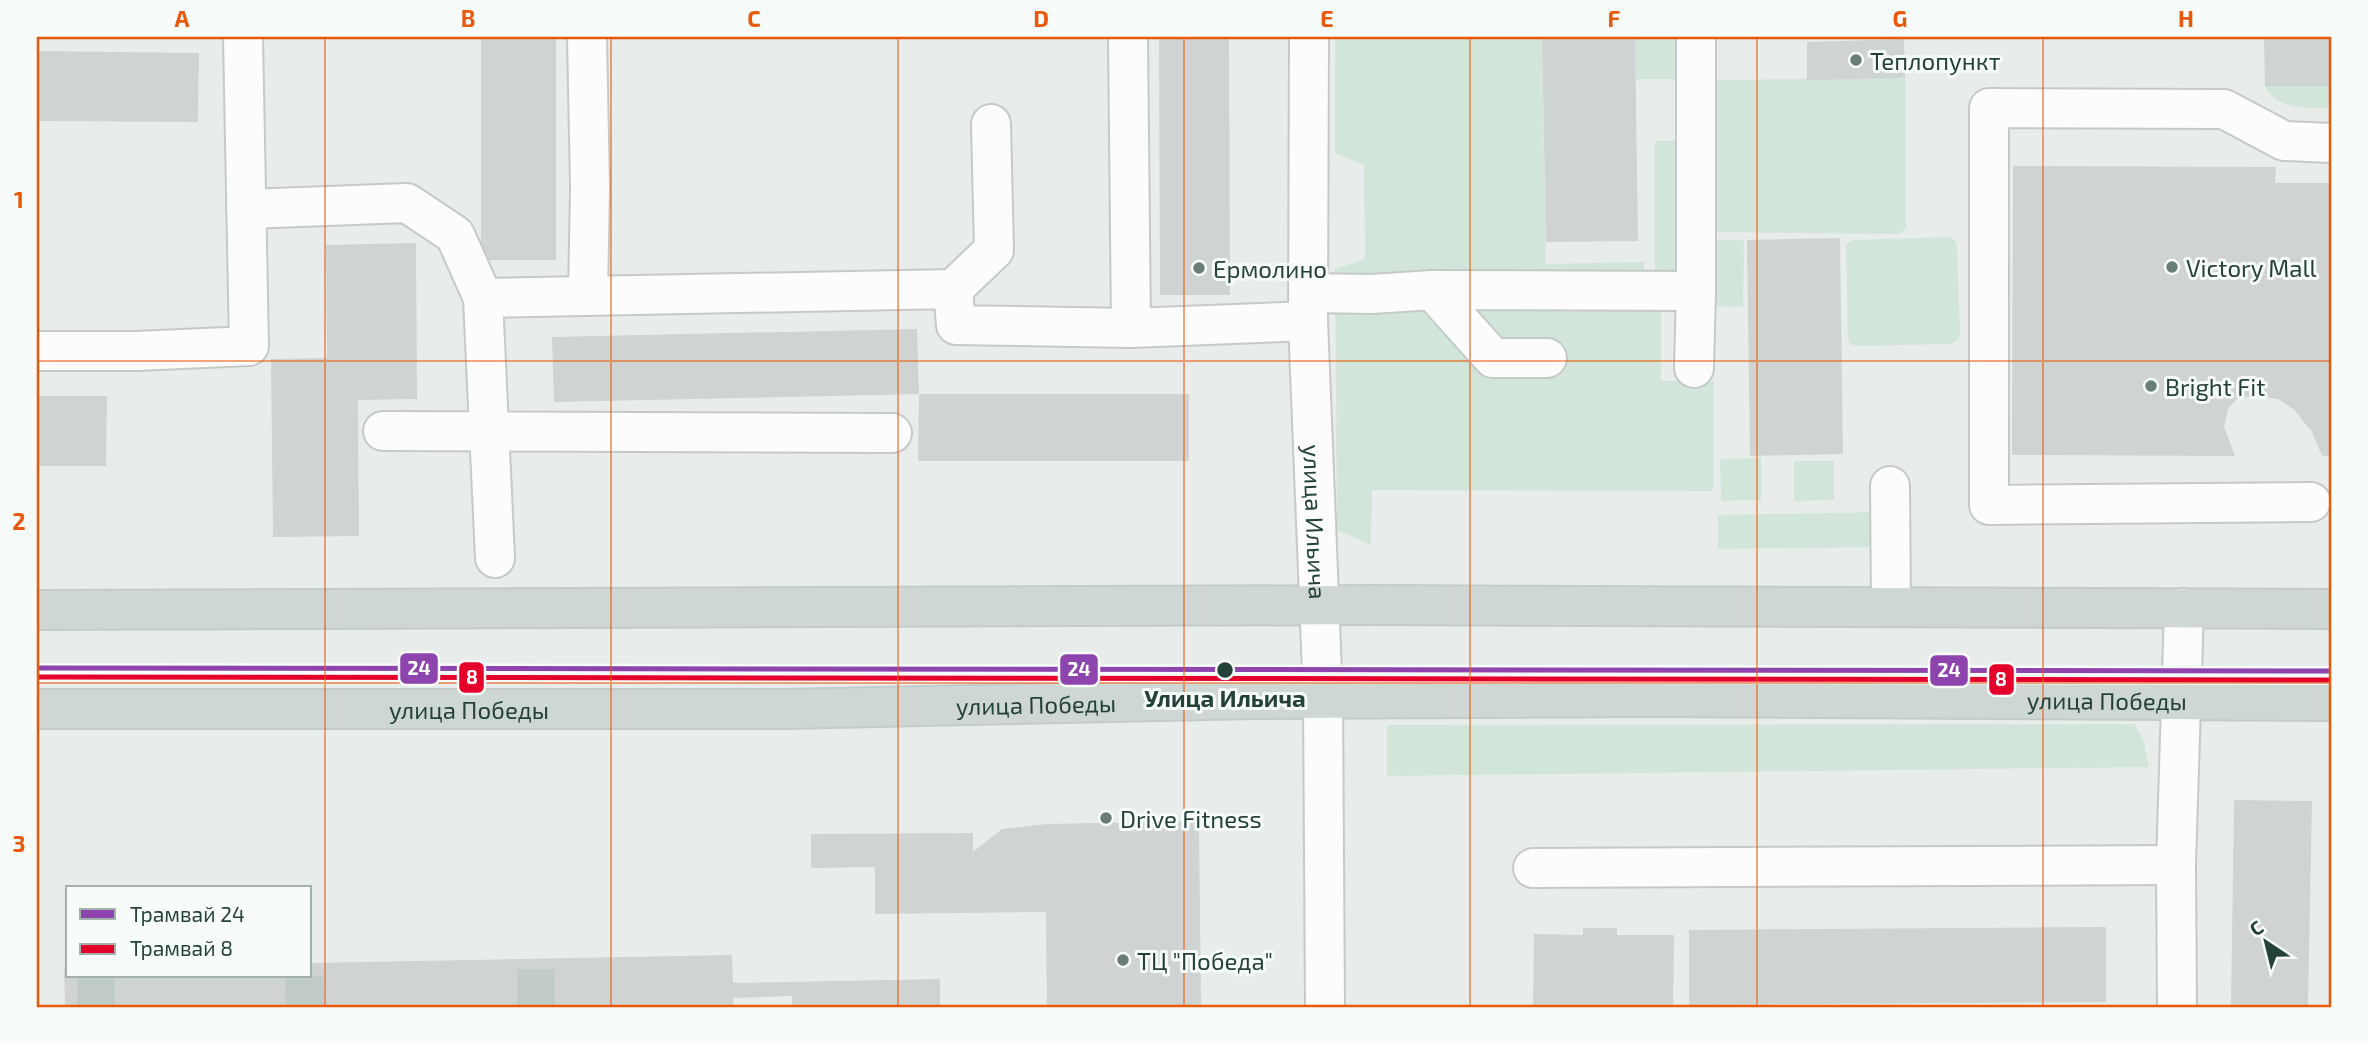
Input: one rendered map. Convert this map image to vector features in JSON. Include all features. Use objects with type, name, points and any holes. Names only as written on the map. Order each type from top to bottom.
[{"type":"main road","points":[[37,610],[1319,605],[2331,608]]},
{"type":"main road","name":"улица Победы","points":[[37,709],[784,709],[1323,698],[2331,701]]},
{"type":"street","points":[[37,351],[137,351],[249,346],[243,37]]},
{"type":"street","points":[[587,37],[589,296]]},
{"type":"street","points":[[1128,37],[1131,328]]},
{"type":"street","name":"улица Ильича","points":[[1310,37],[1308,307],[1323,698],[1325,1007]]},
{"type":"street","points":[[1694,368],[1696,37]]},
{"type":"street","points":[[2311,502],[1989,505],[1989,108],[2224,109],[2284,141],[2331,143]]},
{"type":"street","points":[[483,298],[953,289],[994,250],[992,124]]},
{"type":"street","points":[[246,209],[407,203],[455,235],[483,298],[495,558]]},
{"type":"street","points":[[953,289],[956,325],[1131,328],[1308,307],[1372,294],[1432,290],[1696,291]]},
{"type":"street","points":[[1432,290],[1493,358],[1547,358]]},
{"type":"street","points":[[383,431],[892,433]]},
{"type":"street","points":[[1890,486],[1891,606]]},
{"type":"street","points":[[2177,1007],[2176,865],[2183,608]]},
{"type":"street","points":[[1534,868],[2176,865]]},
{"type":"green space","points":[[1335,37],[1542,37],[1546,264],[1644,262],[1644,291],[1661,295],[1661,381],[1714,381],[1713,491],[1372,490],[1371,545],[1337,530],[1335,269],[1365,259],[1364,165],[1335,153]]},
{"type":"green space","points":[[1635,37],[1696,37],[1697,79],[1636,79]]},
{"type":"green space","points":[[1905,78],[1906,227],[1903,232],[1711,232],[1715,80]]},
{"type":"green space","points":[[2265,86],[2331,86],[2331,108],[2303,108],[2285,104],[2277,100]]},
{"type":"green space","points":[[1655,141],[1695,141],[1696,291],[1655,291]]},
{"type":"green space","points":[[1949,237],[1955,240],[1957,245],[1958,340],[1951,344],[1850,344],[1847,243],[1853,240]]},
{"type":"green space","points":[[1708,240],[1744,240],[1743,307],[1707,306]]},
{"type":"green space","points":[[1761,458],[1761,500],[1721,501],[1720,459]]},
{"type":"green space","points":[[1794,461],[1834,461],[1834,500],[1794,501]]},
{"type":"green space","points":[[1882,512],[1883,547],[1718,549],[1718,515]]},
{"type":"green space","points":[[2134,724],[2143,739],[2149,767],[1387,776],[1387,725]]},
{"type":"building","points":[[481,37],[556,37],[556,260],[481,260]]},
{"type":"building","points":[[1159,37],[1229,37],[1230,295],[1160,295]]},
{"type":"building","points":[[1542,37],[1635,37],[1638,241],[1546,242]]},
{"type":"building","points":[[2264,37],[2331,37],[2331,86],[2265,86]]},
{"type":"building","name":"Теплопункт","points":[[1904,39],[1905,78],[1807,80],[1807,42]]},
{"type":"building","points":[[37,51],[199,53],[198,122],[37,121]]},
{"type":"building","name":"Victory Mall","points":[[2013,166],[2276,167],[2275,183],[2331,183],[2331,456],[2322,456],[2312,432],[2294,410],[2278,399],[2256,396],[2237,399],[2228,409],[2224,427],[2235,456],[2012,455]]},
{"type":"building","points":[[1840,238],[1843,454],[1750,456],[1747,240]]},
{"type":"building","points":[[416,243],[417,399],[358,400],[359,536],[273,537],[271,359],[327,358],[326,245]]},
{"type":"building","points":[[917,329],[919,394],[554,402],[552,337]]},
{"type":"building","points":[[919,394],[1189,394],[1189,461],[918,461]]},
{"type":"building","points":[[37,396],[107,396],[106,466],[37,466]]},
{"type":"building","points":[[2234,800],[2312,801],[2308,1007],[2231,1007]]},
{"type":"building","name":"ТЦ \"Победа\"","points":[[1199,821],[1201,1007],[1047,1007],[1046,912],[875,914],[875,867],[811,868],[811,834],[973,833],[973,852],[1002,829],[1047,824]]},
{"type":"building","points":[[2106,927],[2106,1002],[1689,1005],[1689,930]]},
{"type":"building","points":[[1583,928],[1617,928],[1617,935],[1674,935],[1673,1007],[1533,1007],[1534,934],[1583,935]]},
{"type":"building","points":[[732,955],[733,983],[940,979],[940,1007],[792,1007],[792,996],[733,998],[733,1007],[65,1007],[64,967],[66,978],[312,978],[312,963]]},
{"type":"tunnel","points":[[536,959],[536,1007]]},
{"type":"tunnel","points":[[96,978],[96,1007]]},
{"type":"tunnel","points":[[304,978],[305,1007]]},
{"type":"tram line","name":"24","points":[[37,668],[2331,671]]},
{"type":"tram line","name":"8","points":[[37,677],[2331,680]]},
{"type":"place","name":"Теплопункт","points":[[1856,60]]},
{"type":"place","name":"Victory Mall","points":[[2172,267]]},
{"type":"place","name":"Ермолино","points":[[1199,268]]},
{"type":"place","name":"Bright Fit","points":[[2151,386]]},
{"type":"place","name":"Улица Ильича","points":[[1225,670]]},
{"type":"place","name":"Drive Fitness","points":[[1106,818]]},
{"type":"place","name":"ТЦ \"Победа\"","points":[[1123,960]]}]
